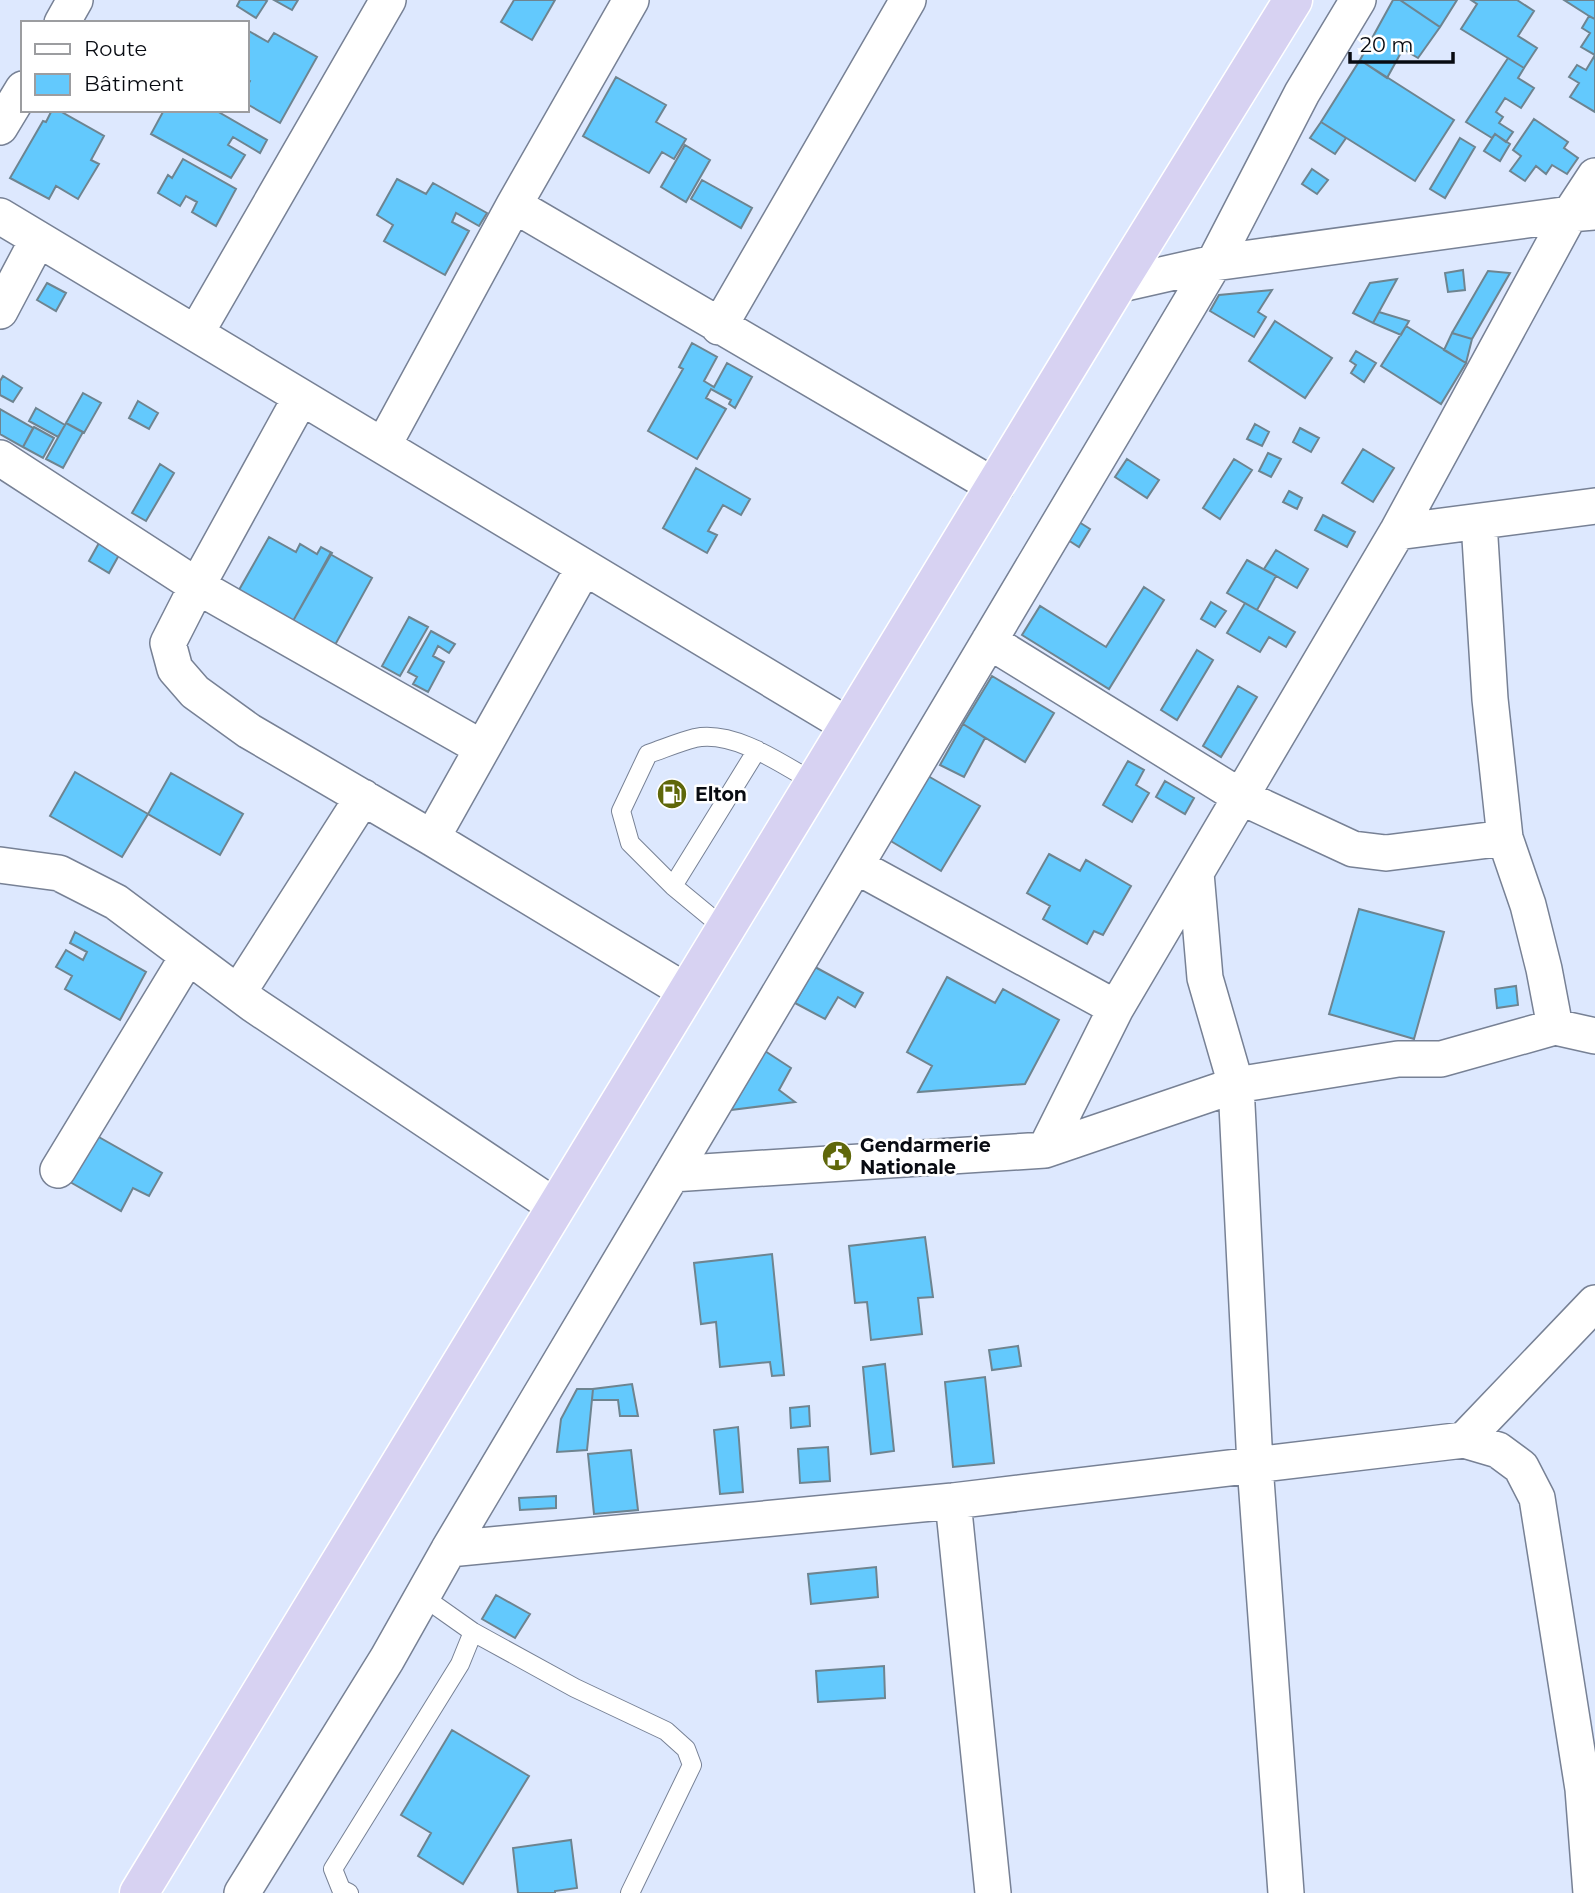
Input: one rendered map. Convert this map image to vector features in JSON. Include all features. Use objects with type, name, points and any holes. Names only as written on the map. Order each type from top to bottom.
[{"type":"highway","points":[[139,1893],[996,487],[1288,2]]},
{"type":"street","points":[[63,21],[75,0]]},
{"type":"street","points":[[196,334],[388,0]]},
{"type":"street","points":[[383,446],[514,205],[631,0]]},
{"type":"street","points":[[719,327],[908,0]]},
{"type":"street","points":[[242,1893],[387,1659],[449,1549],[1214,263],[1302,93],[1358,0]]},
{"type":"street","points":[[0,127],[21,92]]},
{"type":"street","points":[[1045,1150],[1116,1008],[1582,213],[1595,176]]},
{"type":"street","points":[[514,205],[996,487]]},
{"type":"street","points":[[1117,285],[1214,263],[1582,213]]},
{"type":"street","points":[[0,216],[849,726]]},
{"type":"street","points":[[0,311],[38,239]]},
{"type":"street","points":[[301,397],[168,643],[175,669],[195,692],[249,731],[687,992]]},
{"type":"street","points":[[0,458],[197,586],[482,748]]},
{"type":"street","points":[[1397,532],[1595,506]]},
{"type":"street","points":[[1479,522],[1490,699],[1505,838],[1528,905],[1555,1027]]},
{"type":"street","points":[[432,838],[584,567]]},
{"type":"street","points":[[989,641],[1241,797],[1353,849],[1386,853],[1505,838]]},
{"type":"street","points":[[237,993],[363,797]]},
{"type":"street","points":[[0,865],[59,873],[116,902],[237,993],[556,1207]]},
{"type":"street","points":[[856,866],[1116,1008]]},
{"type":"street","points":[[1196,873],[1205,978],[1236,1085],[1255,1465],[1286,1893]]},
{"type":"street","points":[[58,1170],[188,956]]},
{"type":"street","points":[[672,1174],[1045,1150],[1236,1085],[1398,1059],[1441,1059],[1555,1027],[1595,1036]]},
{"type":"street","points":[[1464,1440],[1595,1303]]},
{"type":"street","points":[[449,1549],[953,1501],[1464,1440],[1498,1450],[1521,1467],[1537,1498],[1589,1788],[1591,1893]]},
{"type":"street","points":[[953,1501],[993,1893]]},
{"type":"lane","points":[[725,929],[673,886],[630,843],[621,811],[648,754],[696,738],[718,738],[757,750],[815,783]]},
{"type":"lane","points":[[673,886],[757,750]]},
{"type":"lane","points":[[422,1596],[473,1632],[575,1688],[666,1731],[687,1749],[692,1765],[630,1893]]},
{"type":"lane","points":[[349,1893],[341,1889],[333,1869],[460,1664],[473,1632]]},
{"type":"building","points":[[240,0],[267,1],[256,18],[237,6]]},
{"type":"building","points":[[274,0],[298,0],[292,10]]},
{"type":"building","points":[[514,0],[555,0],[532,40],[501,22]]},
{"type":"building","points":[[1393,0],[1400,0],[1440,27],[1418,58],[1403,49],[1387,78],[1360,60]]},
{"type":"building","points":[[1400,0],[1457,0],[1440,27]]},
{"type":"building","points":[[1471,0],[1517,0],[1534,11],[1518,36],[1537,48],[1524,68],[1461,29],[1477,4]]},
{"type":"building","points":[[1564,0],[1595,0],[1595,19],[1589,16]]},
{"type":"building","points":[[1589,16],[1595,19],[1595,55],[1581,47],[1590,33],[1582,28]]},
{"type":"building","points":[[248,31],[268,42],[274,33],[317,57],[280,123],[248,105]]},
{"type":"building","points":[[1595,55],[1595,112],[1570,97],[1579,83],[1569,77],[1577,65],[1586,70]]},
{"type":"building","points":[[1508,58],[1524,68],[1518,78],[1534,88],[1521,108],[1505,98],[1496,112],[1503,117],[1499,123],[1513,132],[1506,142],[1495,134],[1492,138],[1466,122]]},
{"type":"building","points":[[1360,60],[1454,120],[1415,181],[1321,122]]},
{"type":"building","points":[[616,77],[666,105],[656,122],[686,139],[674,159],[662,152],[649,173],[583,136]]},
{"type":"building","points":[[51,112],[62,112],[104,136],[91,160],[99,164],[78,199],[56,186],[49,199],[10,178],[43,121],[46,122]]},
{"type":"building","points":[[163,112],[218,112],[267,140],[260,153],[233,137],[228,145],[245,155],[231,178],[151,134]]},
{"type":"building","points":[[1534,119],[1568,142],[1564,148],[1578,158],[1567,174],[1552,165],[1546,174],[1536,166],[1525,181],[1510,171],[1521,156],[1513,150]]},
{"type":"building","points":[[1321,122],[1346,138],[1335,154],[1310,138]]},
{"type":"building","points":[[1495,134],[1510,144],[1500,161],[1484,151]]},
{"type":"building","points":[[1460,138],[1475,147],[1445,198],[1430,189]]},
{"type":"building","points":[[685,145],[710,160],[686,202],[661,187]]},
{"type":"building","points":[[183,159],[236,189],[216,226],[192,212],[197,202],[186,196],[180,206],[158,193],[168,175],[172,178]]},
{"type":"building","points":[[1312,169],[1328,180],[1317,194],[1302,184]]},
{"type":"building","points":[[397,179],[426,194],[433,183],[487,213],[479,226],[456,213],[452,222],[469,231],[445,275],[384,241],[393,225],[377,215]]},
{"type":"building","points":[[702,180],[752,208],[741,228],[691,199]]},
{"type":"building","points":[[1463,270],[1465,290],[1448,292],[1445,273]]},
{"type":"building","points":[[1488,271],[1510,273],[1472,339],[1452,333]]},
{"type":"building","points":[[1397,279],[1373,323],[1353,313],[1370,283]]},
{"type":"building","points":[[47,283],[66,293],[56,311],[37,300]]},
{"type":"building","points":[[1272,290],[1258,312],[1266,317],[1254,337],[1210,311],[1219,295]]},
{"type":"building","points":[[1379,312],[1409,321],[1401,335],[1373,323]]},
{"type":"building","points":[[1275,321],[1332,358],[1305,398],[1249,361]]},
{"type":"building","points":[[1406,326],[1466,363],[1441,404],[1381,366]]},
{"type":"building","points":[[1452,333],[1472,339],[1466,363],[1444,350]]},
{"type":"building","points":[[692,343],[717,357],[704,381],[714,387],[727,363],[752,377],[735,408],[729,404],[731,400],[711,389],[706,398],[726,409],[697,459],[648,431],[683,369],[679,367]]},
{"type":"building","points":[[1356,351],[1376,363],[1364,382],[1351,373],[1356,365],[1350,361]]},
{"type":"building","points":[[3,376],[22,388],[13,402],[0,395],[0,381]]},
{"type":"building","points":[[83,393],[101,403],[84,433],[66,423]]},
{"type":"building","points":[[138,401],[158,413],[149,429],[129,418]]},
{"type":"building","points":[[36,408],[65,425],[58,437],[29,421]]},
{"type":"building","points":[[0,409],[33,428],[23,447],[0,434]]},
{"type":"building","points":[[66,423],[83,432],[63,468],[46,459]]},
{"type":"building","points":[[1255,424],[1269,432],[1262,446],[1247,439]]},
{"type":"building","points":[[34,427],[54,438],[43,458],[23,447]]},
{"type":"building","points":[[1300,428],[1319,438],[1311,452],[1293,442]]},
{"type":"building","points":[[1363,449],[1394,468],[1373,502],[1342,483]]},
{"type":"building","points":[[1268,453],[1281,459],[1271,477],[1259,471]]},
{"type":"building","points":[[1127,459],[1159,480],[1147,498],[1115,477]]},
{"type":"building","points":[[1234,459],[1252,470],[1220,519],[1203,508]]},
{"type":"building","points":[[160,464],[174,473],[146,521],[132,513]]},
{"type":"building","points":[[696,468],[750,499],[741,515],[723,505],[708,531],[717,535],[707,553],[663,528]]},
{"type":"building","points":[[1289,491],[1302,498],[1297,509],[1283,502]]},
{"type":"building","points":[[1323,515],[1355,532],[1347,547],[1315,530]]},
{"type":"building","points":[[1079,522],[1090,529],[1079,547],[1068,540]]},
{"type":"building","points":[[269,537],[296,552],[300,544],[317,554],[321,547],[332,553],[293,621],[239,590]]},
{"type":"building","points":[[99,543],[119,555],[109,573],[89,561]]},
{"type":"building","points":[[1276,550],[1308,569],[1297,588],[1264,569]]},
{"type":"building","points":[[330,554],[372,578],[335,645],[293,621]]},
{"type":"building","points":[[1247,560],[1276,576],[1257,610],[1227,593]]},
{"type":"building","points":[[1144,587],[1164,600],[1109,689],[1022,635],[1040,606],[1106,647]]},
{"type":"building","points":[[1211,602],[1226,611],[1215,627],[1201,619]]},
{"type":"building","points":[[1245,603],[1295,632],[1286,647],[1269,637],[1260,652],[1227,633]]},
{"type":"building","points":[[409,617],[428,627],[400,676],[382,666]]},
{"type":"building","points":[[431,631],[455,644],[449,653],[438,646],[433,656],[444,662],[428,692],[413,684],[417,677],[408,672]]},
{"type":"building","points":[[1197,650],[1213,660],[1177,720],[1161,710]]},
{"type":"building","points":[[992,676],[1054,713],[1025,762],[963,724]]},
{"type":"building","points":[[1238,686],[1257,697],[1221,757],[1203,746]]},
{"type":"building","points":[[963,724],[985,738],[964,777],[940,765]]},
{"type":"building","points":[[1128,761],[1144,770],[1136,785],[1149,793],[1132,822],[1103,805]]},
{"type":"building","points":[[75,772],[148,814],[122,857],[50,816]]},
{"type":"building","points":[[171,773],[243,814],[220,855],[148,814]]},
{"type":"building","points":[[928,776],[980,806],[941,871],[889,840]]},
{"type":"building","points":[[1165,781],[1194,798],[1185,814],[1156,797]]},
{"type":"building","points":[[1049,854],[1080,871],[1086,860],[1131,886],[1103,935],[1094,931],[1087,944],[1043,919],[1050,906],[1027,893]]},
{"type":"building","points":[[1359,909],[1444,932],[1414,1039],[1329,1014]]},
{"type":"building","points":[[75,932],[146,972],[120,1020],[65,989],[72,976],[56,967],[66,950],[83,960],[87,952],[70,943]]},
{"type":"building","points":[[815,967],[863,993],[855,1007],[838,997],[825,1019],[795,1003]]},
{"type":"building","points":[[947,977],[995,1003],[1003,989],[1059,1020],[1025,1084],[918,1092],[932,1066],[907,1052]]},
{"type":"building","points":[[1516,986],[1518,1005],[1497,1008],[1495,989]]},
{"type":"building","points":[[765,1051],[791,1068],[779,1090],[795,1102],[731,1110]]},
{"type":"building","points":[[90,1132],[162,1173],[149,1196],[133,1188],[121,1211],[63,1178]]},
{"type":"building","points":[[925,1237],[933,1297],[918,1298],[922,1334],[871,1340],[867,1302],[855,1303],[849,1246]]},
{"type":"building","points":[[772,1254],[784,1375],[772,1376],[770,1362],[720,1367],[716,1322],[701,1324],[694,1263]]},
{"type":"building","points":[[1018,1346],[1021,1366],[992,1370],[989,1350]]},
{"type":"building","points":[[885,1364],[894,1451],[871,1454],[863,1367]]},
{"type":"building","points":[[985,1377],[994,1463],[953,1467],[945,1382]]},
{"type":"building","points":[[632,1384],[638,1416],[620,1416],[618,1400],[592,1400],[593,1389]]},
{"type":"building","points":[[577,1389],[593,1389],[587,1450],[557,1452],[561,1419]]},
{"type":"building","points":[[809,1406],[810,1426],[791,1428],[790,1408]]},
{"type":"building","points":[[738,1427],[743,1492],[720,1494],[714,1430]]},
{"type":"building","points":[[828,1447],[830,1481],[800,1483],[798,1449]]},
{"type":"building","points":[[631,1450],[638,1510],[594,1514],[588,1454]]},
{"type":"building","points":[[556,1496],[556,1508],[520,1510],[519,1498]]},
{"type":"building","points":[[876,1567],[878,1597],[811,1604],[808,1574]]},
{"type":"building","points":[[496,1595],[530,1614],[515,1638],[482,1619]]},
{"type":"building","points":[[884,1666],[885,1698],[818,1702],[816,1671]]},
{"type":"building","points":[[452,1730],[529,1776],[463,1884],[418,1856],[431,1833],[401,1815]]},
{"type":"building","points":[[571,1840],[577,1888],[555,1893],[518,1893],[513,1848]]},
{"type":"place","name":"Elton","points":[[672,794]]},
{"type":"place","name":"Gendarmerie Nationale","points":[[837,1156]]}]
